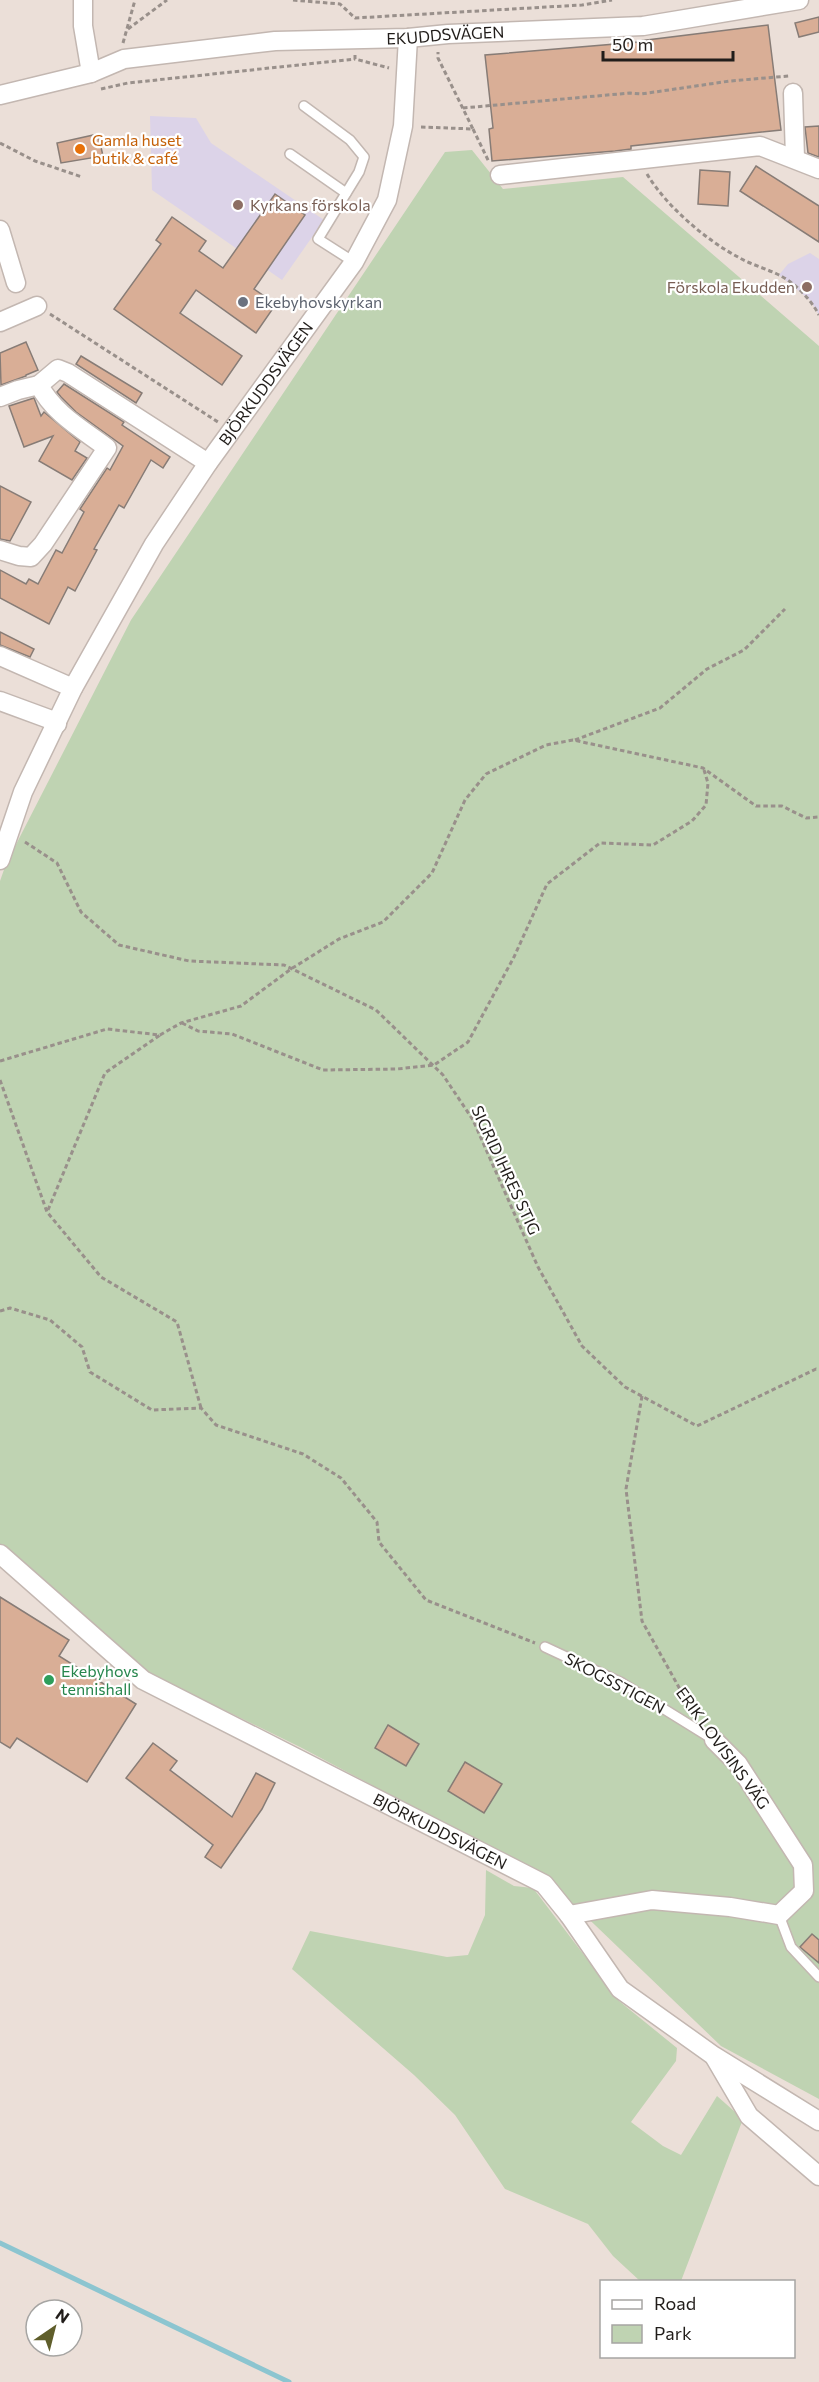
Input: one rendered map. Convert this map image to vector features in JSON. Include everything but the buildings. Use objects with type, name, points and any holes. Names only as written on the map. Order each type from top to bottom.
[{"type":"street","points":[[83,0],[83,26],[92,82]]},
{"type":"street","name":"EKUDDSVÄGEN","points":[[0,95],[92,82],[124,59],[275,41],[408,38],[438,34],[643,26],[799,0]]},
{"type":"street","name":"BJÖRKUDDSVÄGEN","points":[[0,860],[23,792],[73,688],[154,544],[208,464],[354,262],[387,200],[403,126],[408,38]]},
{"type":"street","points":[[792,85],[795,158]]},
{"type":"street","points":[[500,175],[760,146],[819,169]]},
{"type":"street","points":[[0,230],[16,283]]},
{"type":"street","points":[[0,322],[37,306]]},
{"type":"street","name":"BJÖRKUDDSVÄGEN","points":[[0,398],[18,390],[39,385],[58,369],[68,373],[208,464]]},
{"type":"street","points":[[0,550],[31,557],[43,544],[107,448],[68,420],[48,401],[39,385]]},
{"type":"street","points":[[0,656],[73,688]]},
{"type":"street","points":[[0,700],[57,724]]},
{"type":"street","name":"BJÖRKUDDSVÄGEN","points":[[0,1554],[142,1680],[544,1884],[569,1915],[620,1989],[714,2056],[749,2116],[819,2176]]},
{"type":"street","name":"ERIK LOVISINS VÄG","points":[[714,1740],[738,1764],[803,1865],[804,1891],[779,1915]]},
{"type":"street","points":[[569,1915],[652,1900],[730,1907],[779,1915]]},
{"type":"street","points":[[714,2056],[819,2121]]},
{"type":"lane","points":[[304,106],[350,140],[364,157],[358,172],[318,239],[354,262]]},
{"type":"lane","points":[[290,154],[346,193]]},
{"type":"lane","name":"SKOGSSTIGEN","points":[[545,1647],[622,1683],[714,1740]]},
{"type":"lane","points":[[779,1915],[791,1947],[819,1977]]},
{"type":"path","points":[[126,30],[167,0]]},
{"type":"path","points":[[293,0],[340,4],[355,18],[582,5],[612,0]]},
{"type":"path","points":[[438,34],[438,58],[486,159],[500,175]]},
{"type":"path","points":[[92,82],[128,83],[355,59]]},
{"type":"path","points":[[463,108],[630,93],[641,94],[730,81],[792,85]]},
{"type":"path","points":[[403,126],[473,129]]},
{"type":"path","points":[[0,143],[35,161],[82,177]]},
{"type":"path","points":[[639,160],[654,185],[701,234],[739,258],[779,275],[810,300],[819,315]]},
{"type":"path","points":[[37,306],[218,422]]},
{"type":"path","points":[[47,1212],[105,1073],[181,1023],[241,1006],[291,969],[339,939],[383,922],[432,873],[465,800],[486,774],[546,744],[573,740],[660,708],[707,669],[744,650],[785,609]]},
{"type":"path","points":[[573,740],[703,768],[756,806],[782,806],[806,818],[819,817]]},
{"type":"path","points":[[181,1023],[198,1031],[232,1034],[323,1070],[397,1069],[434,1065],[468,1042],[514,957],[548,884],[600,843],[653,845],[692,820],[706,805],[708,783],[703,768]]},
{"type":"path","name":"SIGRID IHRES STIG","points":[[9,832],[57,863],[81,912],[119,945],[189,961],[284,965],[375,1011],[443,1074],[473,1120],[538,1267],[582,1346],[625,1387],[697,1426],[760,1394],[816,1370],[819,1371]]},
{"type":"path","points":[[0,1061],[107,1029],[160,1035]]},
{"type":"path","points":[[0,1080],[47,1212],[101,1277],[177,1322],[201,1408],[216,1425],[303,1454],[341,1478],[377,1522],[379,1542],[426,1600],[545,1647]]},
{"type":"path","points":[[0,1311],[10,1308],[50,1320],[82,1347],[90,1372],[152,1410],[201,1408]]},
{"type":"path","name":"ERIK LOVISINS VÄG","points":[[642,1396],[626,1489],[642,1621],[694,1712]]},
{"type":"shaded area","name":"Kyrkans förskola","points":[[150,116],[196,118],[211,143],[324,220],[282,280],[152,190]]},
{"type":"shaded area","name":"Förskola Ekudden","points":[[810,253],[819,259],[819,315],[810,300],[779,275],[788,264]]},
{"type":"green space","points":[[472,150],[503,189],[623,177],[819,346],[819,2099],[721,2046],[545,1877],[300,1747],[144,1671],[0,1544],[0,881],[6,864],[131,620],[445,152]]},
{"type":"green space","points":[[486,1870],[514,1886],[533,1888],[619,2001],[677,2048],[676,2061],[631,2122],[663,2146],[681,2155],[717,2096],[743,2119],[681,2280],[639,2280],[613,2256],[588,2224],[505,2189],[455,2115],[414,2075],[292,1969],[310,1931],[447,1957],[468,1955],[485,1915]]},
{"type":"waterway","points":[[0,2243],[289,2382]]},
{"type":"place","name":"Gamla huset butik & café","points":[[80,149]]},
{"type":"place","name":"Kyrkans förskola","points":[[238,205]]},
{"type":"place","name":"Förskola Ekudden","points":[[807,287]]},
{"type":"place","name":"Ekebyhovskyrkan","points":[[243,302]]},
{"type":"place","name":"Ekebyhovs tennishall","points":[[49,1680]]}]
